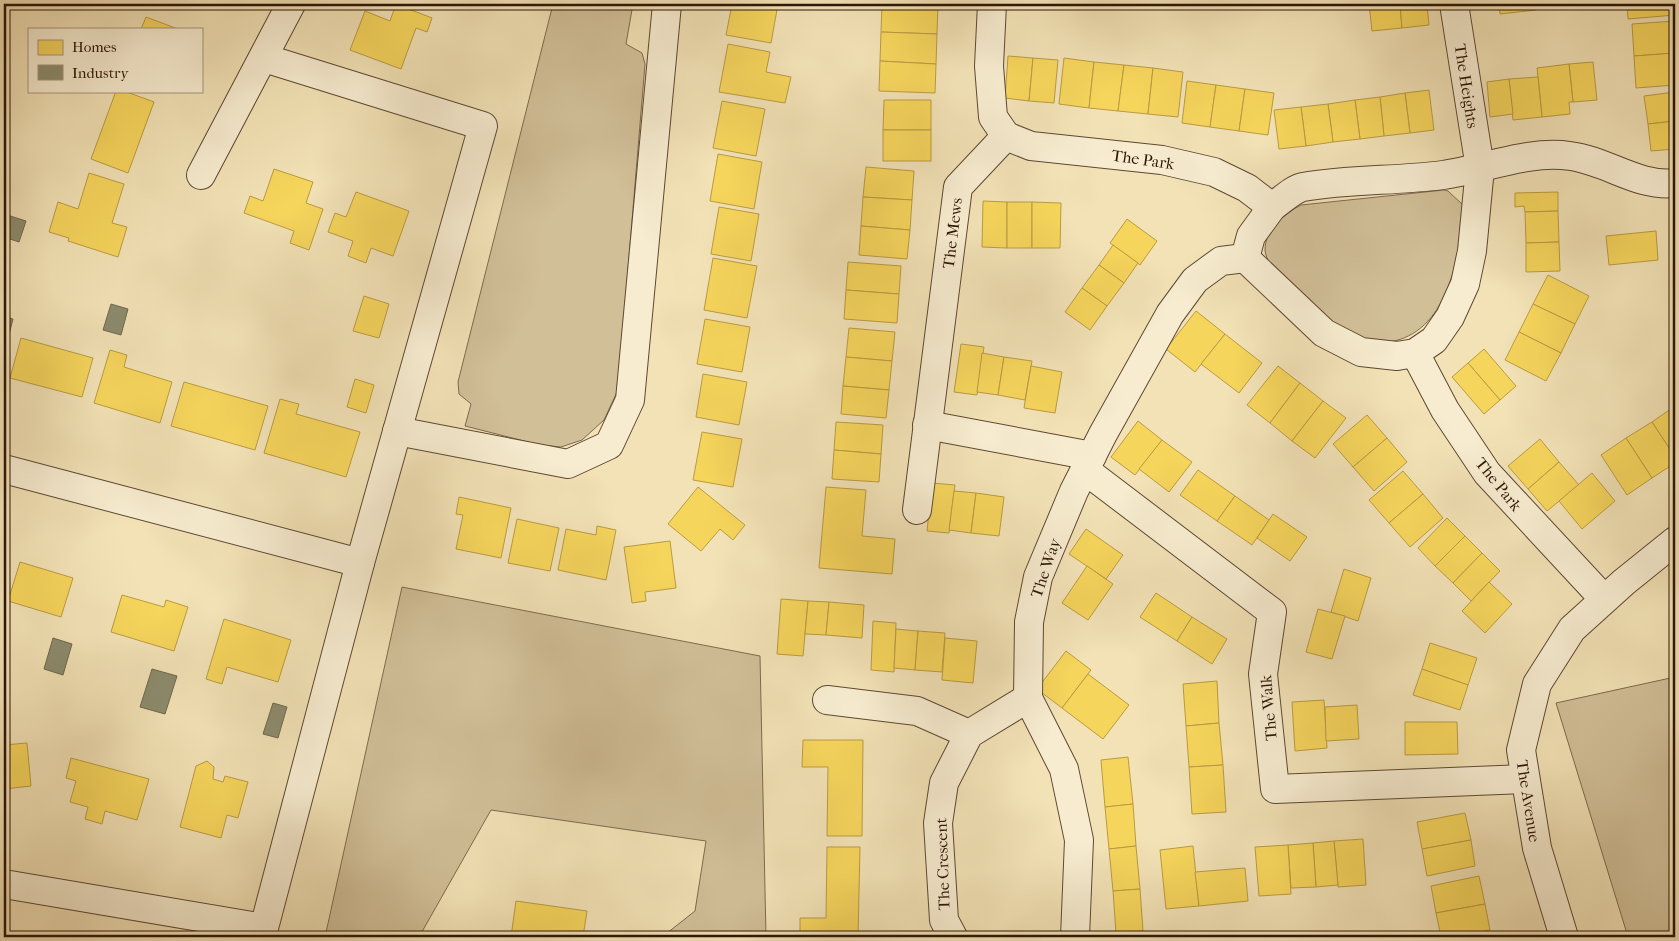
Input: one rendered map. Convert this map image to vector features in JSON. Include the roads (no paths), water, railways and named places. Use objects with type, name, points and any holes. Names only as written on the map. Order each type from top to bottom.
[{"type":"street","points":[[201,175],[291,4]]},
{"type":"street","points":[[397,431],[568,464],[609,445],[630,400],[667,4]]},
{"type":"street","points":[[992,4],[989,66],[993,117],[1006,136]]},
{"type":"street","name":"The Heights","points":[[1454,4],[1480,168]]},
{"type":"street","points":[[4,884],[264,933],[360,563],[482,126],[264,58]]},
{"type":"street","name":"The Park","points":[[1006,136],[1031,146],[1162,160],[1214,172],[1247,188],[1272,207]]},
{"type":"street","name":"The Mews","points":[[917,510],[958,187],[1006,136]]},
{"type":"street","points":[[1480,168],[1472,251],[1465,284],[1450,318],[1434,340],[1415,352],[1397,356],[1361,352],[1324,333],[1245,258],[1251,236],[1272,207],[1301,187],[1444,175],[1539,156],[1570,156],[1607,166],[1635,180],[1662,185],[1675,183]]},
{"type":"street","name":"The Way","points":[[1075,937],[1079,840],[1064,769],[1028,698],[1028,622],[1038,577],[1089,463],[1170,314],[1195,280],[1221,261],[1245,258]]},
{"type":"street","name":"The Park","points":[[1415,352],[1445,410],[1487,473],[1524,516],[1604,599]]},
{"type":"street","points":[[927,425],[1089,463]]},
{"type":"street","name":"The Walk","points":[[1089,463],[1272,612],[1263,674],[1276,789],[1525,779]]},
{"type":"street","points":[[4,469],[360,563]]},
{"type":"street","name":"The Avenue","points":[[1564,937],[1536,848],[1521,750],[1536,684],[1572,628],[1604,599],[1675,541]]},
{"type":"street","points":[[827,700],[917,711],[969,734],[1028,698]]},
{"type":"street","name":"The Crescent","points":[[953,937],[944,920],[938,823],[944,782],[969,734]]}]
